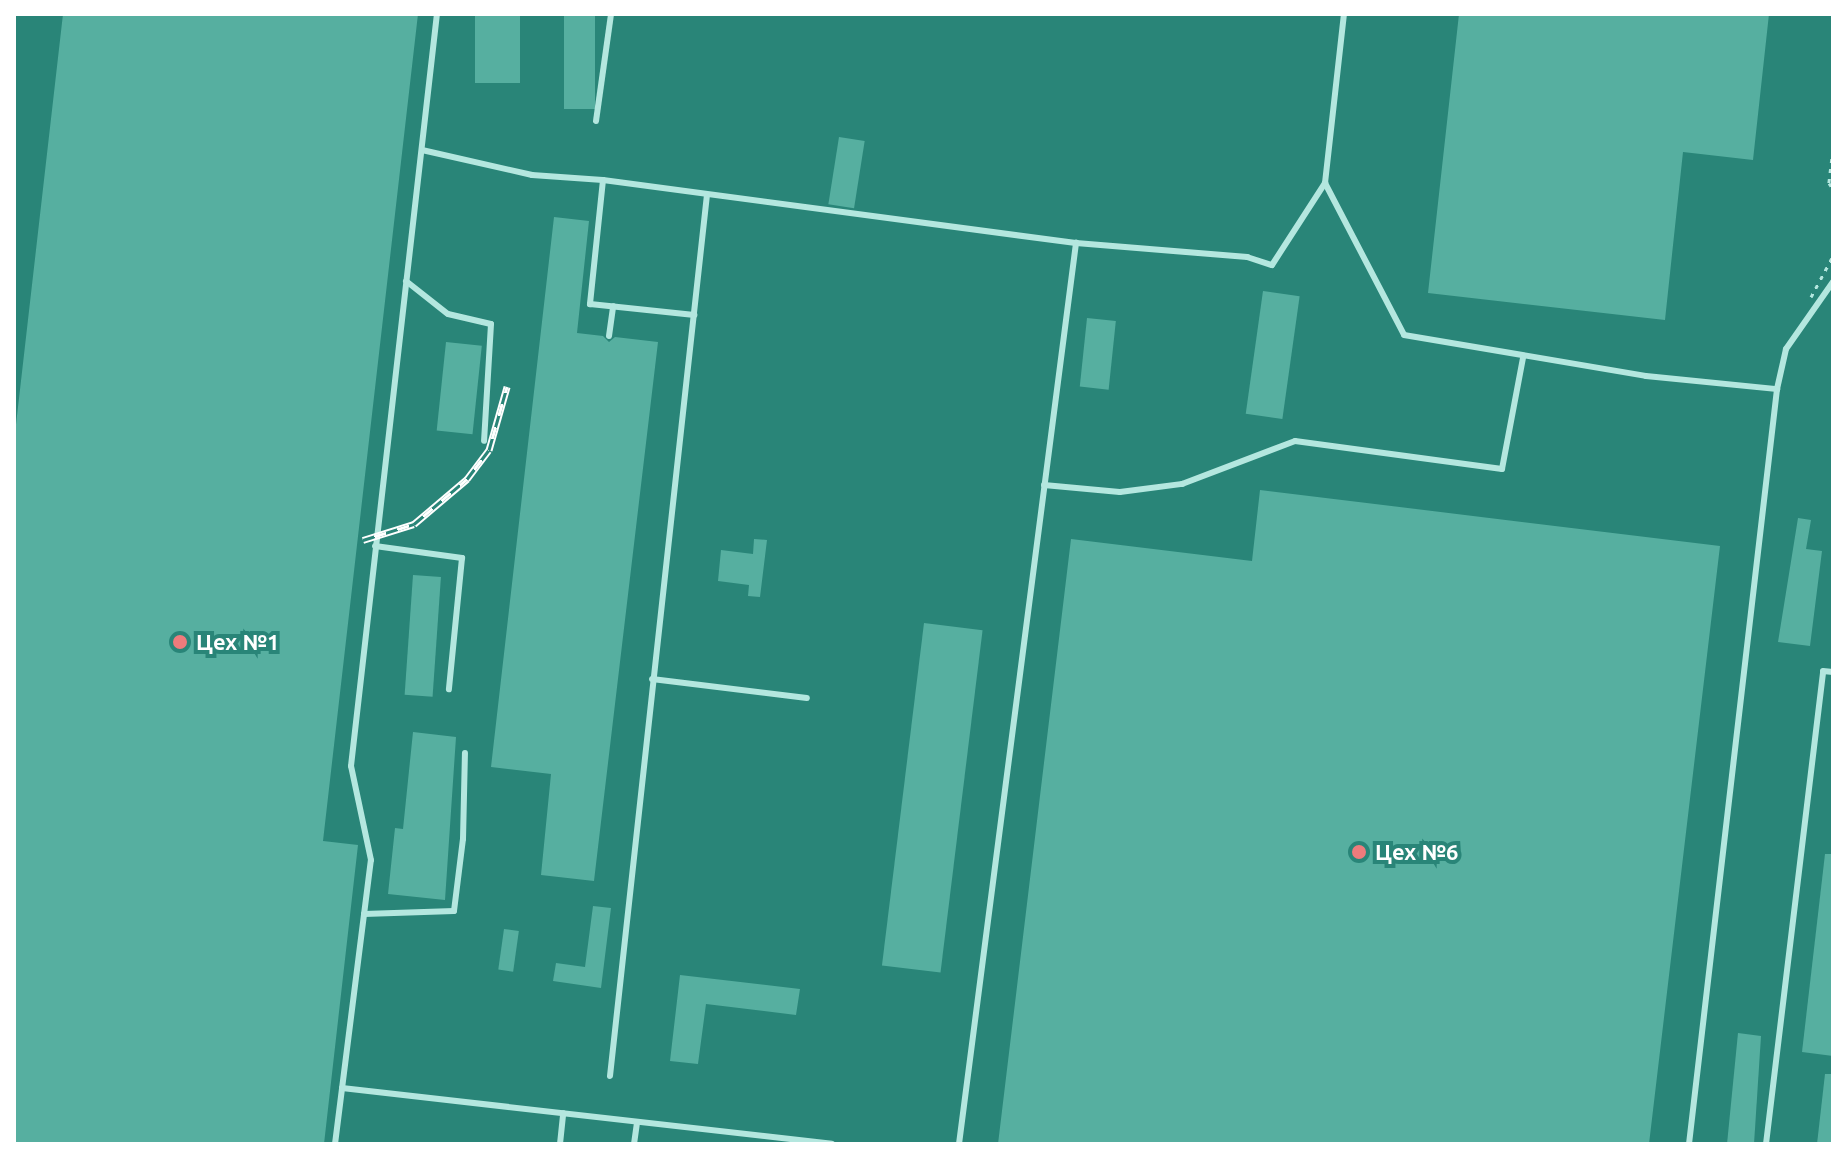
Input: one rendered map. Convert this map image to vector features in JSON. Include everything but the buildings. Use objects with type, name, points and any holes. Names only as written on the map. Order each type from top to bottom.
[{"type":"lane","points":[[335,1144],[371,860],[351,766],[437,14]]},
{"type":"lane","points":[[596,121],[611,14]]},
{"type":"lane","points":[[422,150],[532,175],[603,180],[1076,243],[1247,257],[1272,265],[1325,183],[1344,14]]},
{"type":"lane","points":[[603,180],[590,304],[694,315]]},
{"type":"lane","points":[[1325,183],[1404,335],[1523,358],[1777,389]]},
{"type":"lane","points":[[610,1076],[707,195]]},
{"type":"lane","points":[[959,1144],[1076,243]]},
{"type":"lane","points":[[406,281],[448,314],[491,324],[484,441]]},
{"type":"lane","points":[[1689,1144],[1777,389],[1786,349],[1833,282]]},
{"type":"lane","points":[[609,336],[613,306]]},
{"type":"lane","points":[[1044,485],[1120,492],[1182,484],[1295,441],[1502,469],[1523,358]]},
{"type":"lane","points":[[375,546],[462,558],[449,689]]},
{"type":"lane","points":[[1766,1144],[1823,671],[1833,672]]},
{"type":"lane","points":[[652,679],[807,698]]},
{"type":"lane","points":[[364,914],[454,911],[463,839],[465,753]]},
{"type":"lane","points":[[342,1088],[832,1144]]},
{"type":"lane","points":[[560,1144],[563,1113]]},
{"type":"lane","points":[[634,1144],[637,1122]]},
{"type":"path","points":[[1833,149],[1829,183],[1833,189]]},
{"type":"railway","points":[[363,540],[414,524],[467,479],[489,450],[507,387]]},
{"type":"place","name":"Цех №1","points":[[180,642]]},
{"type":"place","name":"Цех №6","points":[[1359,852]]}]
